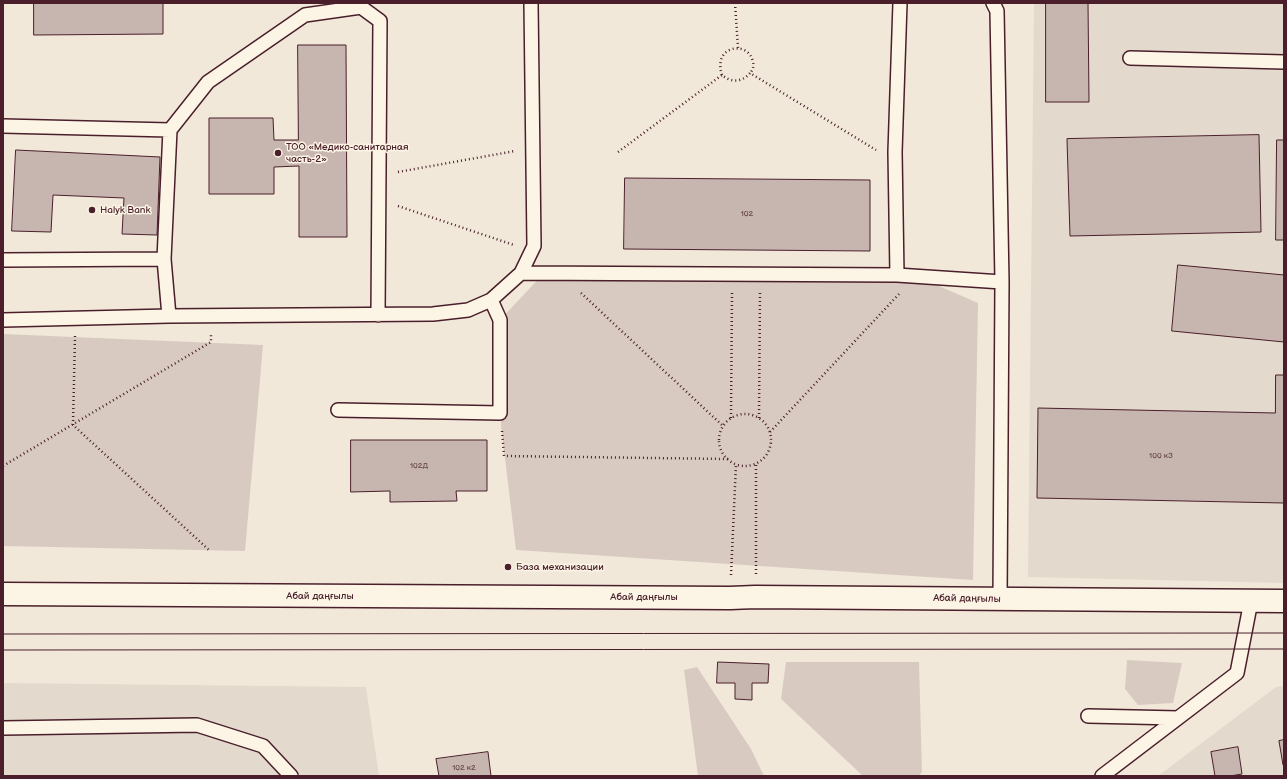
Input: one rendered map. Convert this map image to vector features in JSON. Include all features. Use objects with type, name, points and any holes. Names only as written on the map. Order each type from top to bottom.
[{"type":"main road","name":"Абай даңғылы","points":[[3,594],[1284,601]]},
{"type":"lane","points":[[3,320],[169,316],[433,314],[468,310],[491,300],[521,273],[534,246],[531,3]]},
{"type":"lane","points":[[897,275],[896,152],[900,3]]},
{"type":"lane","points":[[993,3],[998,11],[1002,282],[1000,599]]},
{"type":"lane","points":[[169,316],[164,259],[170,130],[208,82],[305,15],[361,5],[380,21],[378,315]]},
{"type":"lane","points":[[1130,58],[1284,62]]},
{"type":"lane","points":[[3,126],[170,130]]},
{"type":"lane","points":[[3,260],[164,259]]},
{"type":"lane","points":[[521,273],[897,275],[1002,282]]},
{"type":"lane","points":[[338,410],[500,413],[500,320],[491,300]]},
{"type":"lane","points":[[1102,776],[1236,674],[1251,601]]},
{"type":"lane","points":[[1088,716],[1178,718]]},
{"type":"lane","points":[[3,728],[197,725],[263,746],[290,776]]},
{"type":"path","points":[[735,3],[738,48]]},
{"type":"path","points":[[738,48],[746,51],[752,58],[753,69],[747,77],[737,81],[730,80],[722,75],[720,67],[722,56],[729,50],[738,48]]},
{"type":"path","points":[[750,73],[878,151]]},
{"type":"path","points":[[618,152],[722,75]]},
{"type":"path","points":[[379,175],[533,148]]},
{"type":"path","points":[[379,199],[532,251]]},
{"type":"path","points":[[560,273],[723,426]]},
{"type":"path","points":[[731,418],[732,274]]},
{"type":"path","points":[[759,418],[760,274]]},
{"type":"path","points":[[770,432],[916,276]]},
{"type":"path","points":[[75,337],[73,425],[209,550]]},
{"type":"path","points":[[3,466],[210,342]]},
{"type":"path","points":[[500,413],[504,456],[728,460],[744,466],[762,460],[770,445],[770,432],[759,418],[746,414],[737,416],[731,418],[723,426],[720,435],[720,444],[728,460]]},
{"type":"path","points":[[756,463],[756,597]]},
{"type":"path","points":[[730,598],[736,464]]},
{"type":"shaded area","points":[[1034,3],[1284,3],[1284,583],[1028,577]]},
{"type":"shaded area","points":[[544,273],[916,276],[978,303],[973,580],[516,550],[501,425],[500,320]]},
{"type":"shaded area","points":[[3,334],[263,345],[245,551],[3,546]]},
{"type":"shaded area","points":[[1127,660],[1182,663],[1173,703],[1138,705],[1125,689]]},
{"type":"shaded area","points":[[786,662],[919,662],[922,772],[919,776],[863,776],[781,699]]},
{"type":"shaded area","points":[[697,667],[751,749],[764,776],[698,776],[684,670]]},
{"type":"shaded area","points":[[3,683],[366,687],[379,776],[3,776]]},
{"type":"shaded area","points":[[1284,686],[1284,776],[1158,776],[1276,687]]},
{"type":"building","points":[[34,3],[163,3],[163,34],[34,35]]},
{"type":"building","points":[[1046,3],[1088,3],[1089,102],[1046,102]]},
{"type":"building","name":"ТОО «Медико-санитарная часть-2»","points":[[298,45],[346,45],[347,237],[299,237],[299,166],[274,167],[274,194],[209,194],[209,118],[273,118],[274,140],[298,140]]},
{"type":"building","points":[[1259,135],[1261,232],[1070,236],[1067,139]]},
{"type":"building","points":[[1277,140],[1284,140],[1284,240],[1276,240]]},
{"type":"building","points":[[16,150],[160,157],[157,235],[122,234],[124,198],[53,195],[51,232],[12,231]]},
{"type":"building","points":[[625,178],[870,180],[870,251],[624,249]]},
{"type":"building","points":[[1178,265],[1284,275],[1284,342],[1172,331]]},
{"type":"building","points":[[1276,375],[1284,375],[1284,503],[1037,498],[1038,408],[1275,413]]},
{"type":"building","points":[[351,440],[487,440],[487,491],[456,491],[457,501],[390,502],[390,491],[351,492]]},
{"type":"building","points":[[718,662],[769,664],[768,683],[752,683],[752,700],[735,699],[735,683],[717,683]]},
{"type":"building","points":[[1284,740],[1284,765],[1283,765],[1279,741]]},
{"type":"building","points":[[1238,747],[1242,774],[1215,776],[1211,752]]},
{"type":"building","points":[[488,752],[491,776],[439,776],[436,759]]},
{"type":"tram line","points":[[3,634],[1284,633]]},
{"type":"tram line","points":[[3,650],[1284,649]]},
{"type":"place","name":"ТОО «Медико-санитарная часть-2»","points":[[278,153]]},
{"type":"place","name":"Halyk Bank","points":[[92,210]]},
{"type":"place","name":"База механизации","points":[[508,567]]}]
